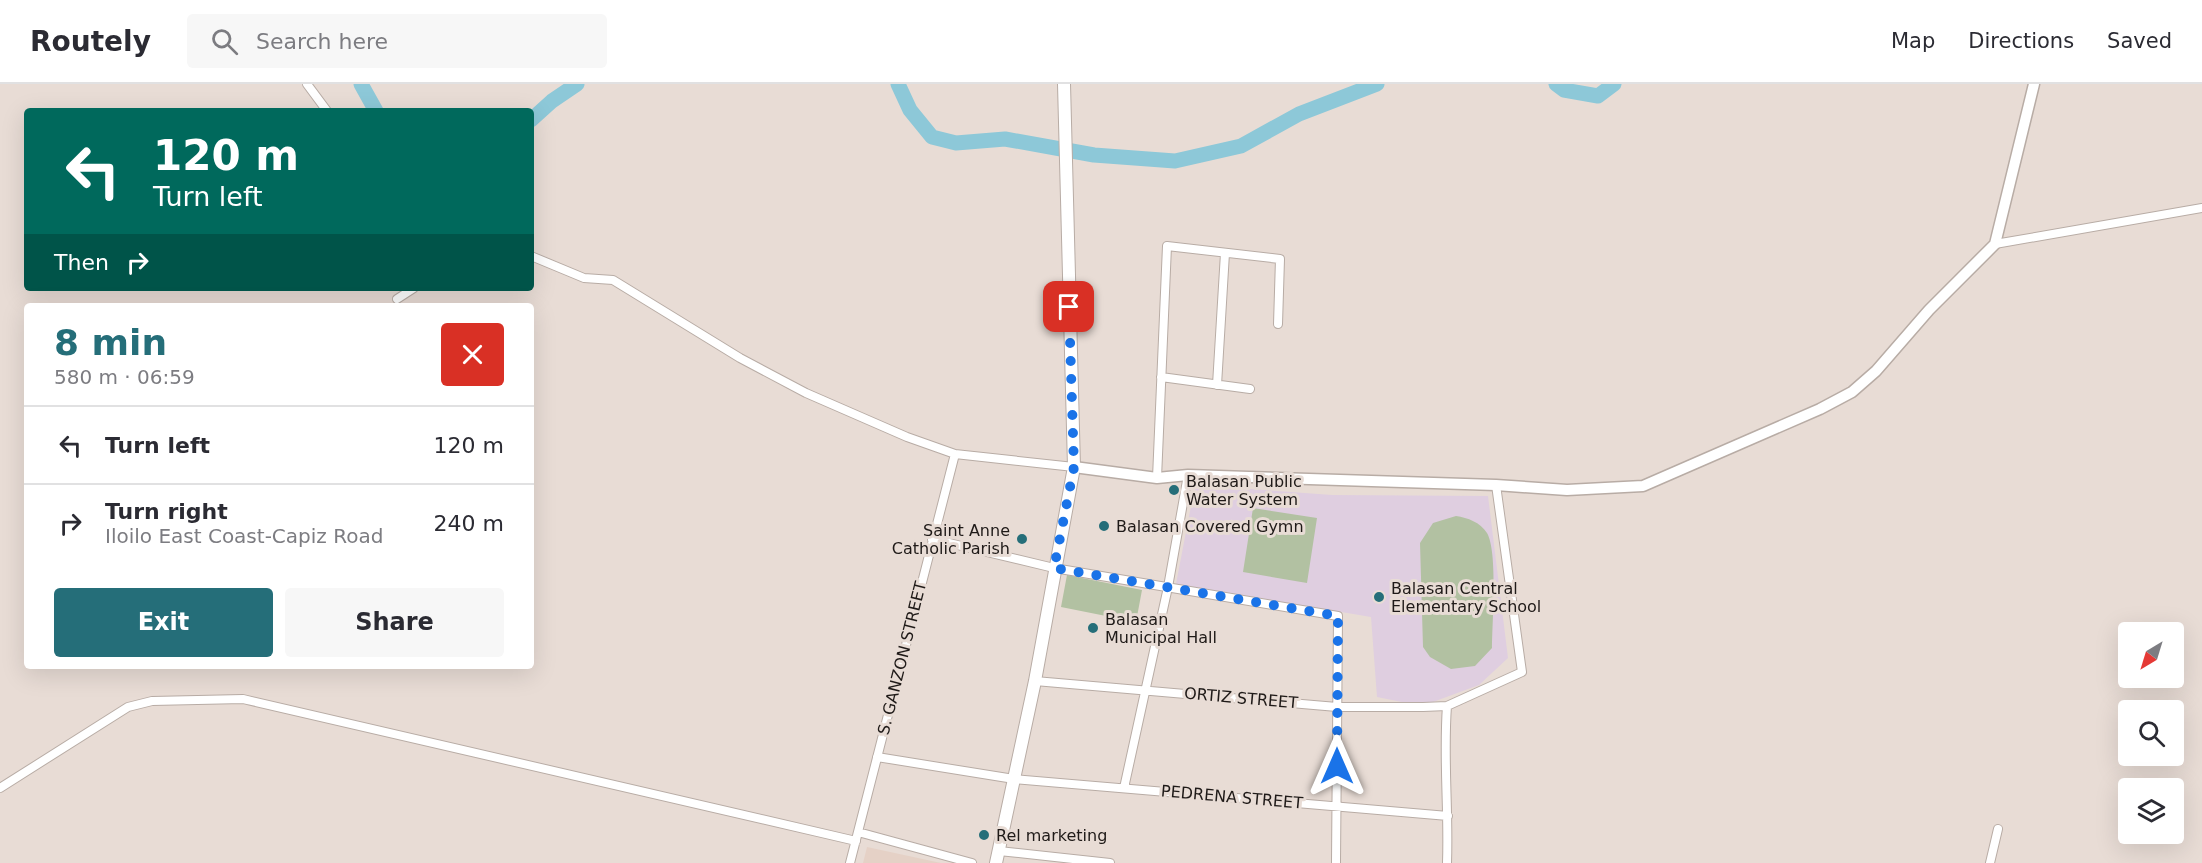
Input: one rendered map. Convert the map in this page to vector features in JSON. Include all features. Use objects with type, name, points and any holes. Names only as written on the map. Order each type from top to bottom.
[{"type":"main road","points":[[998,857],[1035,681],[1074,467],[1064,84]]},
{"type":"street","points":[[307,84],[325,108]]},
{"type":"street","points":[[534,257],[584,278],[612,280],[740,358],[806,393],[907,437],[955,454],[1157,478],[1188,475],[1496,485],[1567,490],[1643,486],[1820,409],[1852,392],[1876,371],[1929,310],[1995,244],[2034,84]]},
{"type":"street","points":[[1995,244],[2202,208]]},
{"type":"street","points":[[1157,478],[1167,246],[1280,259],[1278,324]]},
{"type":"street","points":[[1217,385],[1225,253]]},
{"type":"street","points":[[397,299],[409,291]]},
{"type":"street","points":[[1161,377],[1250,389]]},
{"type":"street","name":"S. GANZON STREET","points":[[850,863],[955,454]]},
{"type":"street","points":[[1124,788],[1168,587],[1188,475]]},
{"type":"street","points":[[1447,863],[1448,816],[1444,754],[1447,706],[1522,672],[1496,485]]},
{"type":"street","points":[[932,539],[1054,568],[1338,616],[1336,863]]},
{"type":"street","name":"ORTIZ STREET","points":[[1035,681],[1337,707],[1447,706]]},
{"type":"street","points":[[0,788],[128,707],[152,701],[243,699],[856,841]]},
{"type":"street","name":"PEDRENA STREET","points":[[877,757],[1014,779],[1448,816]]},
{"type":"street","points":[[1990,863],[1998,829]]},
{"type":"street","points":[[858,832],[972,863]]},
{"type":"street","points":[[998,857],[1110,863]]},
{"type":"shaded area","name":"Balasan Central Elementary School","points":[[1195,485],[1332,495],[1488,496],[1508,658],[1479,685],[1422,706],[1377,697],[1371,617],[1176,584]]},
{"type":"shaded area","points":[[867,847],[941,863],[863,863]]},
{"type":"green space","points":[[1253,508],[1317,518],[1307,583],[1243,572]]},
{"type":"green space","points":[[1456,516],[1469,519],[1481,526],[1490,542],[1493,571],[1492,648],[1475,666],[1451,669],[1430,657],[1423,647],[1420,543],[1433,523]]},
{"type":"green space","points":[[1067,575],[1142,590],[1136,622],[1061,607]]},
{"type":"waterway","points":[[361,84],[374,108]]},
{"type":"waterway","points":[[534,117],[552,101],[577,84]]},
{"type":"waterway","points":[[898,84],[910,110],[932,137],[956,143],[1005,139],[1094,155],[1175,161],[1241,146],[1299,114],[1377,84]]},
{"type":"waterway","points":[[1556,84],[1564,90],[1598,96],[1614,84]]},
{"type":"place","name":"Balasan Public Water System","points":[[1174,490]]},
{"type":"place","name":"Balasan Covered Gymn","points":[[1104,526]]},
{"type":"place","name":"Saint Anne Catholic Parish","points":[[1022,539]]},
{"type":"place","name":"Balasan Central Elementary School","points":[[1379,597]]},
{"type":"place","name":"Balasan Municipal Hall","points":[[1093,628]]},
{"type":"place","name":"Rel marketing","points":[[984,835]]},
{"type":"route","points":[[1069,307],[1074,467],[1054,568],[1338,616],[1337,766]]}]
